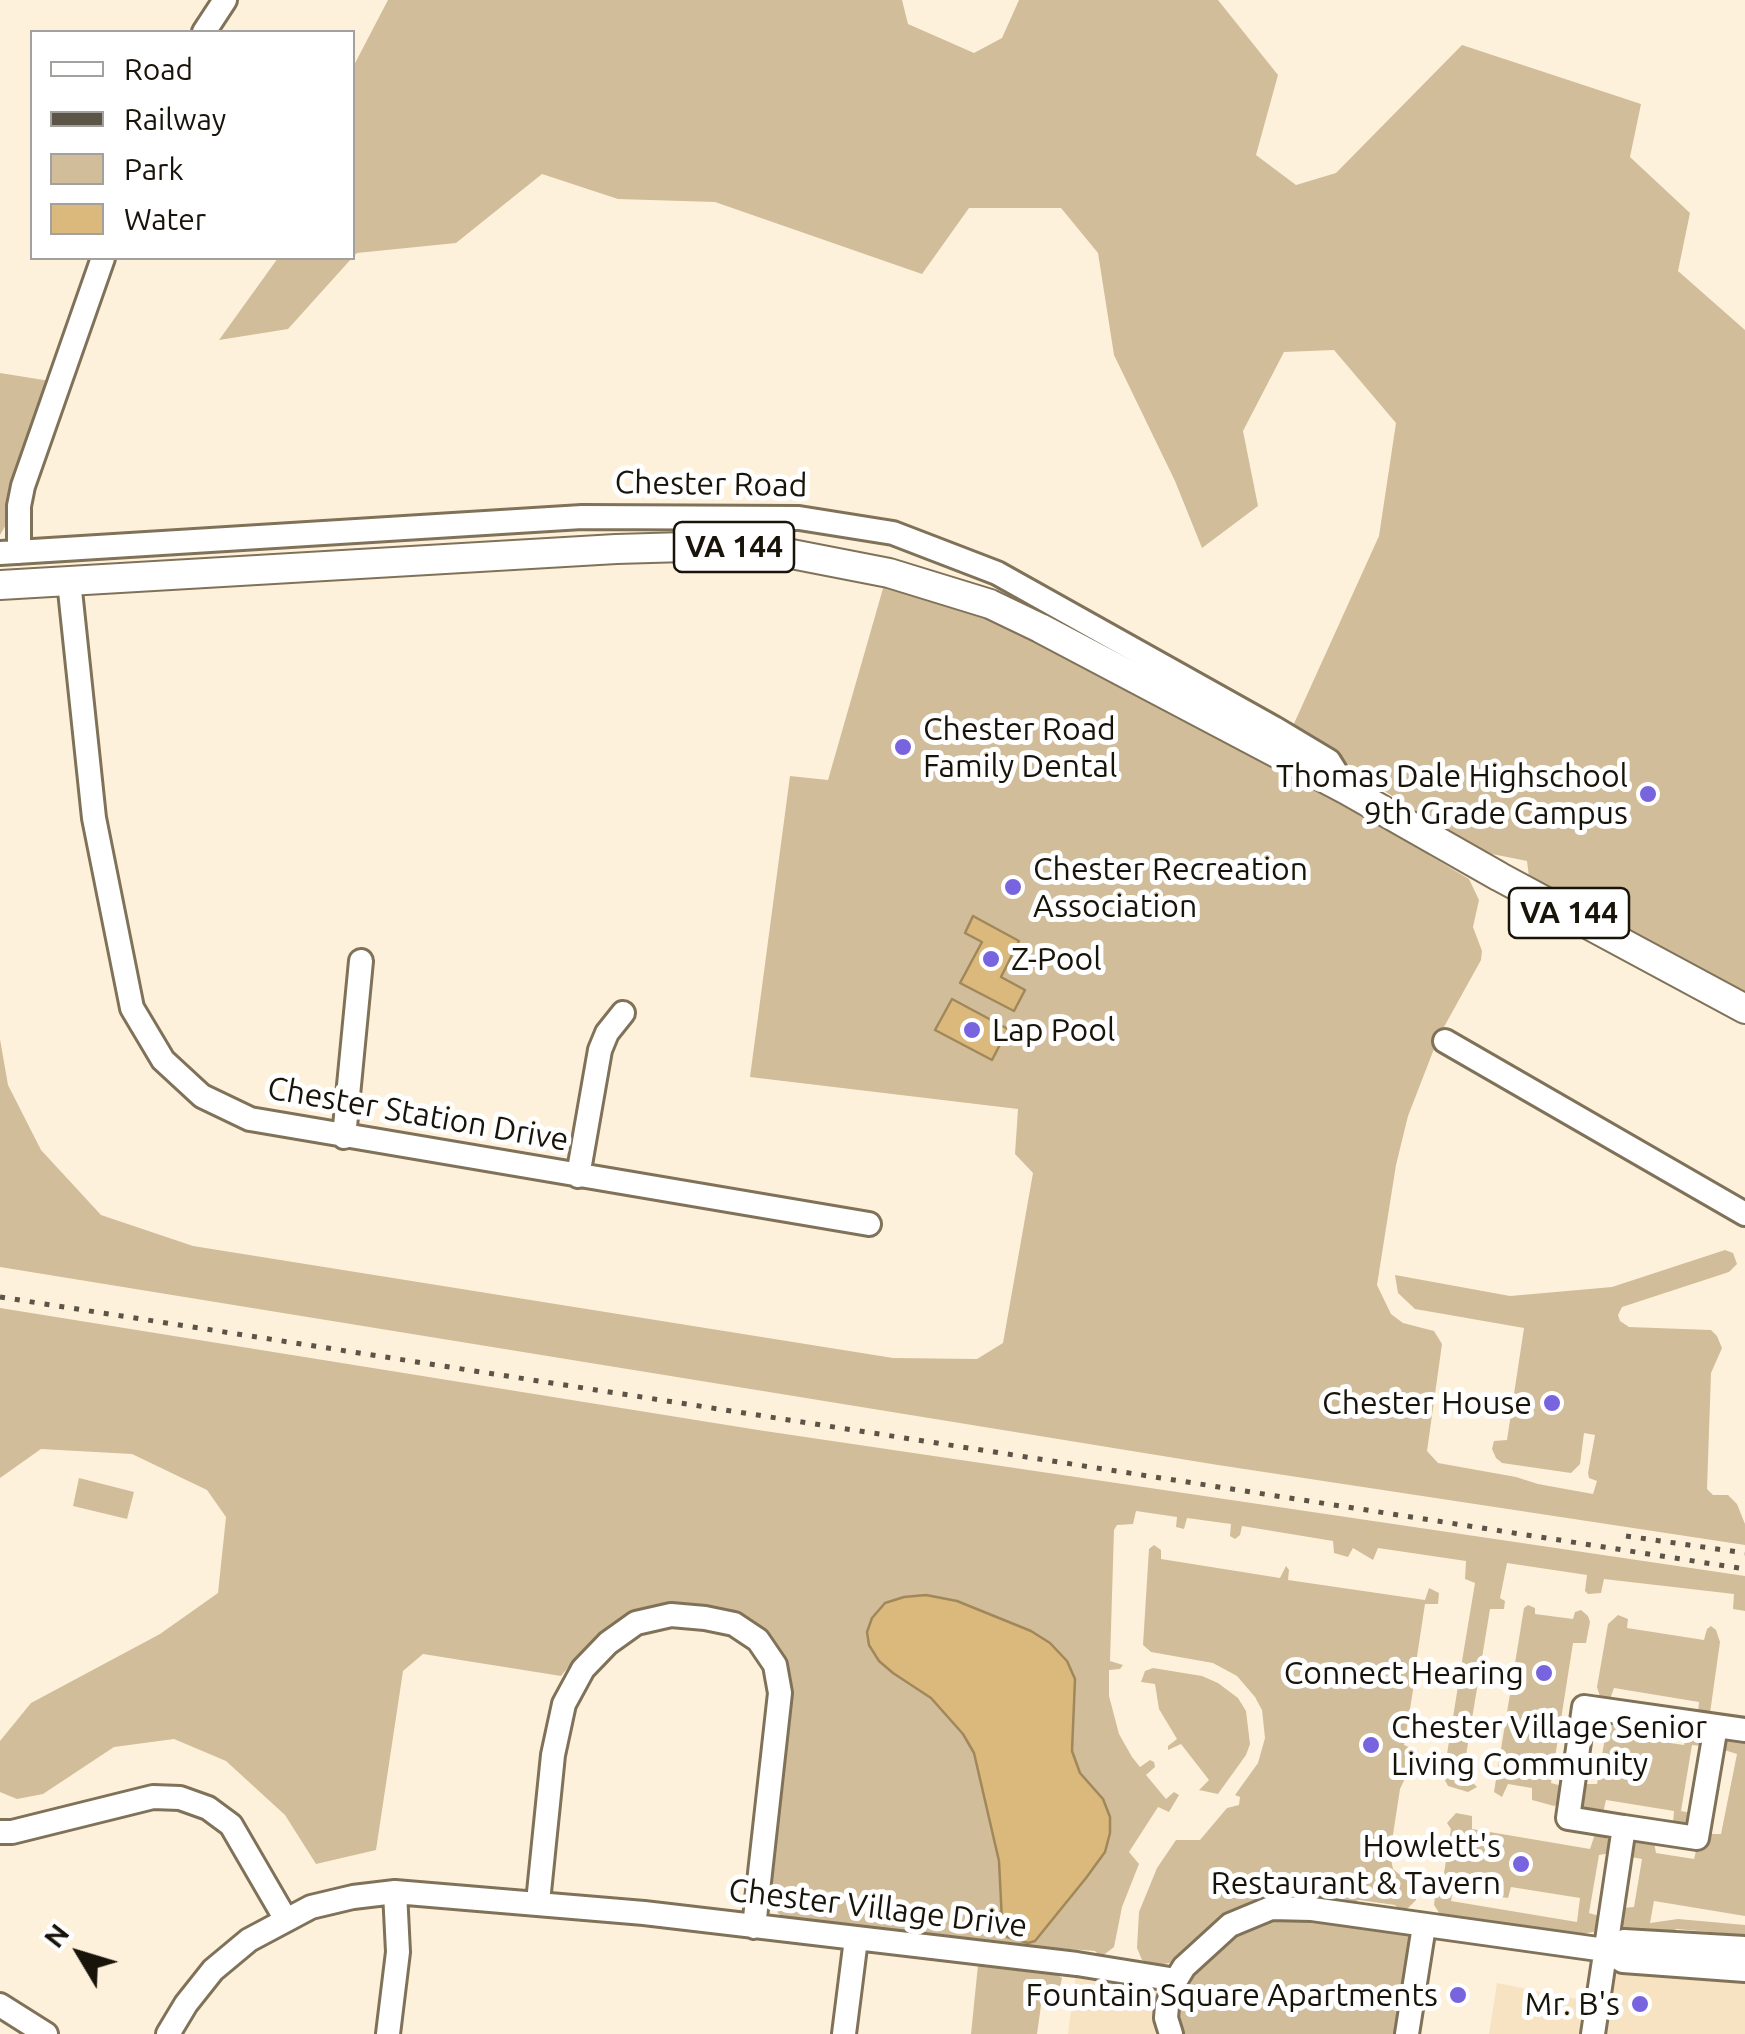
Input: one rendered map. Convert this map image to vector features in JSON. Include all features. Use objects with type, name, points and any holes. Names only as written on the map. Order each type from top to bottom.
[{"type":"main road","name":"Chester Road","points":[[0,585],[720,546],[825,559],[888,573],[990,604],[1090,653],[1745,1008]]},
{"type":"street","points":[[205,30],[225,0]]},
{"type":"street","points":[[10,552],[23,486],[102,260]]},
{"type":"street","name":"Chester Road","points":[[10,552],[582,517],[800,518],[894,534],[998,573],[1328,761],[1347,790]]},
{"type":"street","points":[[990,604],[998,573]]},
{"type":"street","name":"Chester Station Drive","points":[[69,581],[94,818],[132,1008],[162,1060],[202,1096],[250,1119],[869,1224]]},
{"type":"street","points":[[344,1137],[361,961]]},
{"type":"street","points":[[578,1176],[600,1050],[623,1013]]},
{"type":"street","points":[[1445,1041],[1745,1214]]},
{"type":"street","points":[[538,1902],[553,1755],[564,1704],[583,1669],[608,1643],[636,1624],[671,1615],[705,1618],[734,1624],[758,1640],[775,1665],[780,1693],[754,1927]]},
{"type":"street","points":[[1716,1726],[1697,1838],[1568,1818],[1584,1707],[1745,1730]]},
{"type":"street","points":[[0,1832],[153,1797],[180,1798],[208,1808],[231,1824],[285,1918]]},
{"type":"street","points":[[1593,2034],[1624,1828]]},
{"type":"street","points":[[388,2034],[398,1952],[396,1892]]},
{"type":"street","name":"Chester Village Drive","points":[[168,2034],[213,1970],[249,1940],[310,1907],[396,1892],[538,1902],[1077,1964],[1176,1980]]},
{"type":"street","points":[[1156,2034],[1176,1980],[1214,1938],[1252,1913],[1271,1908],[1312,1909],[1605,1950],[1623,1961],[1745,1970]]},
{"type":"street","points":[[1407,2031],[1424,1926]]},
{"type":"street","points":[[844,2034],[856,1939]]},
{"type":"street","points":[[1605,1950],[1624,1941],[1745,1948]]},
{"type":"street","points":[[0,2005],[46,2034]]},
{"type":"street","points":[[1167,2006],[1166,2018],[1172,2034]]},
{"type":"shaded area","points":[[1605,1950],[1745,1971],[1745,2034],[1489,2034],[1497,1983],[1598,2003]]},
{"type":"shaded area","points":[[1077,1965],[1175,1980],[1155,2034],[1068,2034]]},
{"type":"green space","points":[[388,0],[902,0],[908,24],[974,53],[1002,38],[1019,0],[1218,0],[1278,75],[1256,155],[1296,185],[1336,173],[1462,45],[1641,104],[1630,157],[1690,213],[1678,271],[1745,330],[1745,996],[1529,877],[1527,861],[1482,852],[1370,782],[1327,747],[1292,728],[1379,536],[1396,423],[1334,350],[1284,352],[1243,431],[1258,506],[1202,548],[1175,481],[1114,355],[1098,253],[1061,208],[969,208],[922,274],[715,202],[618,199],[542,174],[456,243],[355,255],[355,63]]},
{"type":"green space","points":[[277,260],[350,260],[288,329],[219,340]]},
{"type":"green space","points":[[0,373],[50,381],[0,535]]},
{"type":"green space","points":[[886,578],[995,615],[1418,842],[1429,855],[1469,879],[1479,900],[1473,927],[1482,951],[1481,960],[1439,1036],[1408,1116],[1377,1285],[1391,1314],[1403,1323],[1434,1331],[1442,1344],[1427,1451],[1438,1463],[1593,1494],[1597,1481],[1589,1478],[1588,1473],[1595,1435],[1584,1433],[1580,1464],[1571,1473],[1502,1463],[1496,1458],[1494,1441],[1507,1440],[1524,1328],[1415,1309],[1398,1293],[1395,1275],[1510,1296],[1612,1287],[1725,1250],[1733,1253],[1737,1264],[1729,1272],[1622,1307],[1618,1315],[1629,1327],[1711,1330],[1717,1336],[1722,1348],[1711,1373],[1707,1489],[1713,1495],[1728,1495],[1737,1504],[1745,1524],[1745,1545],[1218,1465],[0,1267],[0,1039],[8,1085],[41,1150],[101,1215],[193,1246],[893,1358],[977,1359],[1003,1343],[1033,1173],[1015,1154],[1018,1109],[750,1077],[790,776],[828,780]]},
{"type":"green space","points":[[0,1308],[758,1430],[1745,1576],[1745,1611],[1733,1609],[1734,1594],[1604,1579],[1601,1593],[1588,1594],[1587,1575],[1507,1563],[1500,1598],[1505,1601],[1504,1609],[1490,1609],[1462,1780],[1477,1787],[1468,1792],[1448,1786],[1434,1759],[1436,1753],[1447,1754],[1459,1680],[1448,1675],[1460,1673],[1475,1583],[1465,1579],[1466,1561],[1378,1548],[1373,1560],[1353,1548],[1348,1557],[1334,1553],[1333,1541],[1242,1526],[1235,1539],[1230,1536],[1231,1524],[1187,1518],[1184,1529],[1176,1527],[1177,1517],[1136,1511],[1133,1524],[1117,1525],[1114,1530],[1110,1661],[1123,1665],[1109,1670],[1109,1696],[1119,1734],[1132,1757],[1140,1767],[1150,1760],[1154,1762],[1155,1767],[1146,1775],[1166,1799],[1174,1792],[1179,1795],[1169,1812],[1158,1807],[1129,1852],[1139,1864],[1122,1907],[1114,1947],[1101,1957],[1095,1951],[979,1942],[787,1919],[779,1914],[767,1898],[789,1676],[770,1638],[750,1620],[727,1611],[699,1607],[639,1612],[610,1625],[561,1676],[423,1654],[403,1671],[376,1850],[316,1864],[285,1815],[226,1761],[174,1739],[114,1747],[43,1794],[17,1799],[0,1792],[0,1741],[31,1703],[160,1634],[218,1593],[226,1517],[207,1490],[132,1454],[41,1449],[0,1478]]},
{"type":"green space","points":[[79,1478],[134,1492],[127,1519],[73,1506]]},
{"type":"green space","points":[[1154,1545],[1161,1550],[1161,1559],[1280,1578],[1286,1566],[1288,1580],[1425,1600],[1429,1588],[1439,1593],[1438,1604],[1425,1604],[1416,1663],[1429,1669],[1416,1672],[1404,1745],[1418,1751],[1400,1789],[1390,1854],[1393,1869],[1416,1888],[1416,1900],[1408,1908],[1401,1911],[1395,1905],[1359,1900],[1347,1904],[1278,1896],[1236,1911],[1170,1963],[1157,1965],[1142,1960],[1137,1948],[1139,1912],[1157,1868],[1176,1840],[1200,1840],[1227,1808],[1239,1805],[1240,1797],[1235,1795],[1258,1763],[1265,1738],[1262,1710],[1237,1676],[1213,1663],[1151,1652],[1143,1645],[1149,1549]]},
{"type":"green space","points":[[1524,1608],[1535,1608],[1535,1614],[1573,1619],[1575,1612],[1581,1610],[1590,1622],[1586,1643],[1573,1643],[1551,1783],[1562,1786],[1559,1804],[1554,1806],[1532,1800],[1532,1788],[1508,1784],[1502,1797],[1494,1792]]},
{"type":"green space","points":[[1618,1615],[1628,1619],[1627,1628],[1704,1640],[1707,1629],[1711,1626],[1716,1630],[1720,1642],[1710,1713],[1698,1713],[1699,1702],[1614,1688],[1609,1702],[1601,1700],[1597,1687],[1608,1624]]},
{"type":"green space","points":[[1153,1668],[1202,1676],[1218,1683],[1238,1698],[1246,1711],[1250,1744],[1218,1794],[1199,1790],[1209,1780],[1181,1744],[1168,1750],[1177,1739],[1159,1709],[1155,1684],[1141,1682],[1145,1671]]},
{"type":"green space","points":[[1594,1720],[1616,1722],[1616,1735],[1684,1745],[1688,1732],[1704,1736],[1702,1746],[1692,1745],[1681,1811],[1691,1813],[1689,1825],[1673,1823],[1674,1811],[1606,1800],[1603,1813],[1583,1808],[1584,1784],[1597,1784],[1606,1732],[1593,1727]]},
{"type":"green space","points":[[1728,1738],[1745,1738],[1745,1916],[1654,1901],[1650,1923],[1678,1919],[1745,1925],[1745,1935],[1676,1929],[1671,1934],[1625,1931],[1620,1919],[1622,1908],[1634,1907],[1642,1859],[1631,1857],[1631,1843],[1654,1842],[1656,1853],[1694,1859],[1709,1834],[1721,1834],[1737,1754],[1724,1750],[1723,1743]]},
{"type":"green space","points":[[1456,1813],[1472,1816],[1472,1829],[1590,1849],[1595,1834],[1605,1836],[1611,1842],[1611,1853],[1599,1855],[1589,1913],[1599,1916],[1594,1932],[1567,1936],[1539,1932],[1533,1927],[1442,1917],[1434,1905],[1437,1889],[1442,1886],[1451,1829],[1447,1823]],"holes":[[[1511,1887],[1580,1898],[1577,1922],[1451,1901],[1453,1890],[1508,1898]]]},
{"type":"green space","points":[[1252,1914],[1423,1927],[1404,2034],[1172,2034],[1170,1995]]},
{"type":"green space","points":[[978,1965],[1049,1969],[1062,1978],[1059,1992],[1043,1991],[1037,2034],[971,2034]]},
{"type":"water","name":"Z-Pool","points":[[973,916],[1019,941],[1001,977],[1025,990],[1014,1011],[960,983],[982,942],[965,933]]},
{"type":"water","name":"Lap Pool","points":[[952,999],[1008,1029],[992,1060],[935,1030]]},
{"type":"water","points":[[926,1595],[957,1601],[1031,1631],[1067,1661],[1075,1679],[1072,1751],[1080,1773],[1103,1799],[1110,1817],[1110,1833],[1105,1852],[1035,1941],[1007,1937],[1002,1921],[999,1861],[974,1753],[963,1734],[931,1698],[893,1673],[869,1645],[867,1632],[872,1618],[885,1603]]},
{"type":"railway","points":[[0,1297],[1745,1569]]},
{"type":"railway","points":[[1626,1536],[1745,1553]]},
{"type":"place","name":"Chester Road Family Dental","points":[[903,747]]},
{"type":"place","name":"Thomas Dale Highschool 9th Grade Campus","points":[[1648,794]]},
{"type":"place","name":"Chester Recreation Association","points":[[1013,887]]},
{"type":"place","name":"Z-Pool","points":[[991,959]]},
{"type":"place","name":"Lap Pool","points":[[972,1030]]},
{"type":"place","name":"Chester House","points":[[1552,1403]]},
{"type":"place","name":"Connect Hearing","points":[[1544,1673]]},
{"type":"place","name":"Chester Village Senior Living Community","points":[[1371,1745]]},
{"type":"place","name":"Howlett's Restaurant & Tavern","points":[[1521,1864]]},
{"type":"place","name":"Fountain Square Apartments","points":[[1458,1995]]},
{"type":"place","name":"Mr. B's","points":[[1640,2004]]}]
